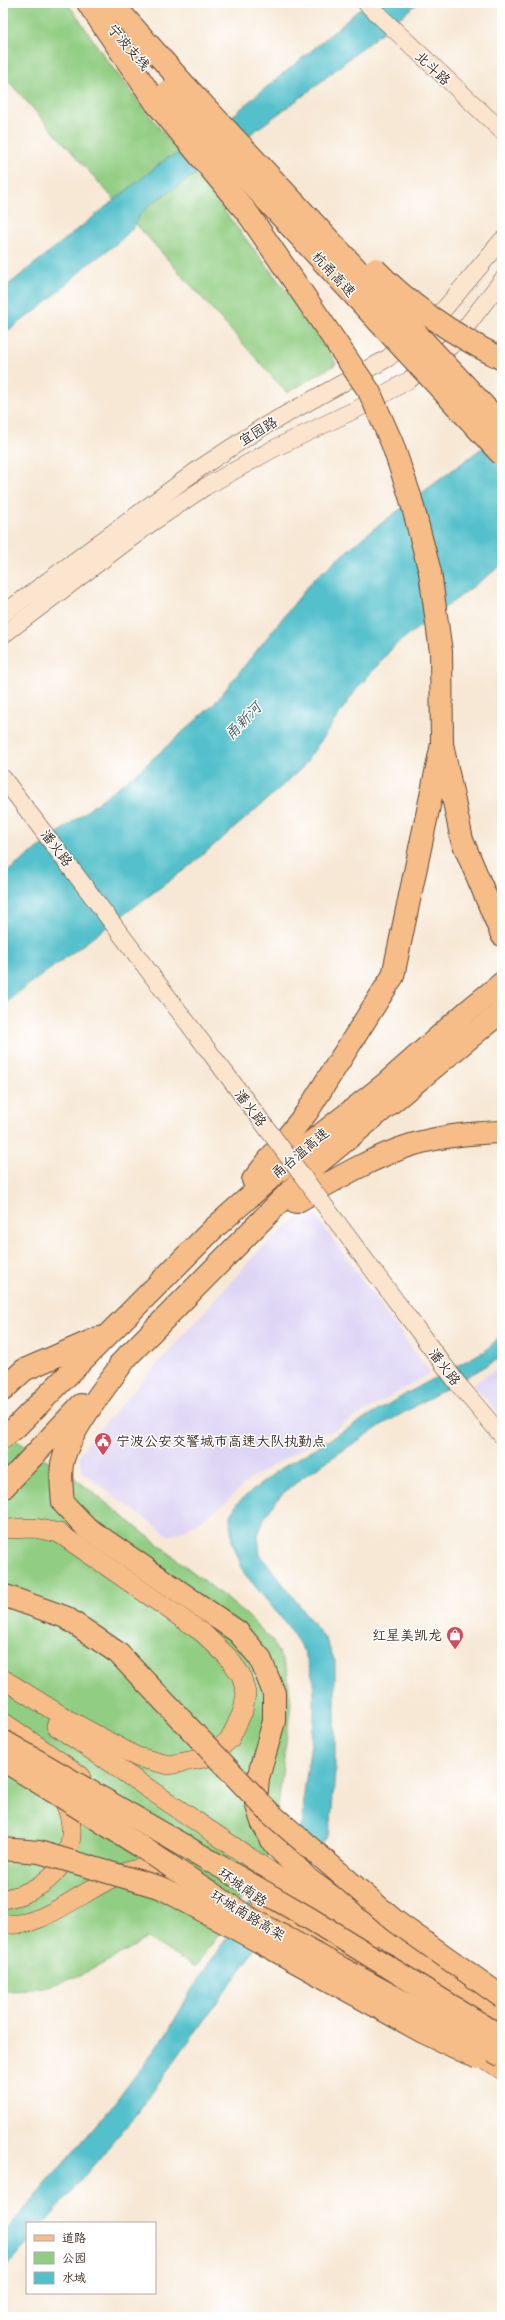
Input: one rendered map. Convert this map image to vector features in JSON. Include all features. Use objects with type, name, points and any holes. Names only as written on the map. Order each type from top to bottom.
[{"type":"highway","points":[[89,3],[173,87],[391,285],[467,341],[502,359]]},
{"type":"highway","name":"宁波支线","points":[[112,3],[173,87]]},
{"type":"highway","points":[[116,3],[173,87],[248,215],[370,391],[392,443],[408,488],[430,572],[441,652],[442,744],[462,840],[502,936]]},
{"type":"highway","name":"杭甬高速","points":[[173,87],[502,425]]},
{"type":"highway","name":"杭甬高速","points":[[173,87],[502,455]]},
{"type":"highway","points":[[214,1229],[307,1112],[393,976],[442,744]]},
{"type":"highway","name":"甬台温高速","points":[[7,1435],[214,1229],[309,1144],[384,1086],[469,1010],[502,983]]},
{"type":"highway","name":"甬台温高速","points":[[129,1354],[316,1165],[502,1011]]},
{"type":"highway","points":[[237,1245],[296,1202],[356,1168],[411,1145],[471,1133],[502,1132]]},
{"type":"highway","points":[[3,1390],[24,1370],[108,1334]]},
{"type":"highway","points":[[3,1488],[129,1354]]},
{"type":"highway","points":[[129,1354],[77,1430],[62,1463],[61,1482],[63,1503],[87,1528],[238,1632],[260,1658],[274,1693],[274,1721],[258,1778],[256,1803],[262,1822],[274,1844],[306,1887],[502,2018]]},
{"type":"highway","points":[[3,1594],[65,1617],[118,1653],[276,1818],[395,1921],[502,1997]]},
{"type":"highway","name":"环城南路高架","points":[[3,1741],[309,1918],[502,2037]]},
{"type":"highway","name":"环城南路高架","points":[[3,1760],[140,1846],[246,1916],[502,2056]]},
{"type":"highway","points":[[3,1849],[39,1852],[162,1888],[423,2032],[502,2068]]},
{"type":"main road","name":"北斗路","points":[[366,3],[395,32],[502,131]]},
{"type":"main road","name":"宜园路","points":[[3,614],[200,468],[261,428],[388,358],[445,308],[502,240]]},
{"type":"main road","name":"宜园路","points":[[3,635],[150,524],[206,487],[273,449],[360,407],[409,380],[452,345],[502,280]]},
{"type":"main road","name":"潘火路","points":[[3,778],[453,1377],[502,1436]]},
{"type":"main road","points":[[3,1529],[35,1528],[60,1533],[203,1633],[228,1657],[241,1675],[246,1693],[243,1712],[230,1739],[209,1757],[170,1766],[137,1757],[67,1719],[3,1679]]},
{"type":"main road","name":"环城南路","points":[[3,1691],[306,1887]]},
{"type":"main road","name":"环城南路","points":[[3,1722],[59,1760],[284,1923],[502,2068]]},
{"type":"main road","points":[[3,1726],[59,1760]]},
{"type":"main road","points":[[3,1737],[48,1774],[65,1800],[71,1823],[68,1851],[60,1868],[44,1884],[20,1897],[3,1899]]},
{"type":"main road","points":[[3,1923],[10,1925],[40,1918],[106,1880],[137,1869],[156,1868],[184,1872],[219,1886],[284,1923]]},
{"type":"shaded area","points":[[310,1208],[430,1373],[250,1479],[224,1504],[186,1530],[169,1536],[83,1473],[79,1457],[88,1442],[261,1248]]},
{"type":"shaded area","points":[[502,1366],[502,1417],[473,1384]]},
{"type":"green space","points":[[3,3],[66,3],[75,13],[106,59],[318,332],[336,364],[287,393],[3,75]]},
{"type":"green space","points":[[3,1432],[72,1476],[246,1614],[272,1640],[287,1670],[291,1703],[278,1806],[270,1852],[227,1922],[195,1967],[147,1938],[96,1967],[61,1982],[23,1990],[3,1991]]},
{"type":"water","points":[[366,3],[418,3],[308,92],[200,171],[151,204],[140,215],[133,228],[119,242],[87,265],[42,306],[3,334],[3,289],[167,158],[191,147],[215,130],[327,38]]},
{"type":"water","name":"甬新河","points":[[502,433],[502,565],[395,645],[356,690],[302,768],[245,819],[188,867],[11,998],[3,1007],[3,875],[139,771],[214,704],[313,580],[367,534]]},
{"type":"water","points":[[502,1334],[502,1357],[380,1426],[306,1475],[281,1495],[264,1518],[258,1535],[260,1554],[326,1640],[335,1661],[335,1771],[331,1822],[328,1835],[247,1961],[133,2118],[46,2222],[26,2222],[26,2245],[3,2271],[3,2234],[111,2108],[168,2032],[192,1989],[303,1822],[304,1793],[314,1721],[314,1682],[305,1653],[288,1626],[244,1573],[232,1541],[230,1517],[237,1503],[277,1471],[402,1396],[488,1349]]},
{"type":"place","name":"宁波公安交警城市高速大队执勤点","points":[[103,1456]]},
{"type":"place","name":"红星美凯龙","points":[[455,1650]]}]
